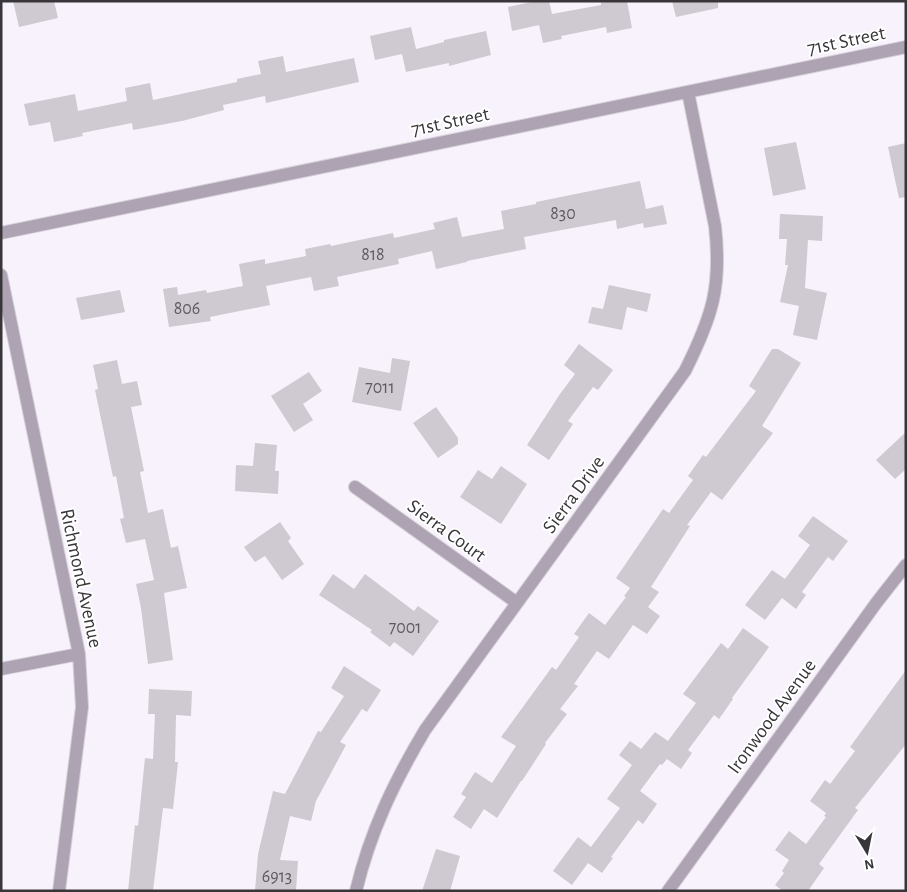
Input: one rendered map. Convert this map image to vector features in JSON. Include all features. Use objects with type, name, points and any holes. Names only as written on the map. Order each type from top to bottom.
[{"type":"street","name":"71st Street","points":[[1,233],[906,47]]},
{"type":"street","name":"Sierra Drive","points":[[356,891],[365,857],[379,819],[404,766],[425,730],[685,371],[703,335],[716,287],[718,264],[716,226],[688,92]]},
{"type":"street","name":"Richmond Avenue","points":[[1,275],[82,673],[82,707],[59,891]]},
{"type":"street","name":"Sierra Court","points":[[355,487],[517,603]]},
{"type":"street","name":"Ironwood Avenue","points":[[668,891],[877,602],[906,565]]},
{"type":"street","points":[[1,669],[79,654]]},
{"type":"building","points":[[13,1],[54,1],[58,18],[19,27]]},
{"type":"building","points":[[536,1],[549,1],[552,14],[601,5],[601,1],[627,1],[632,28],[607,33],[606,27],[561,36],[562,39],[543,43],[539,25],[512,31],[508,7]]},
{"type":"building","points":[[672,1],[718,1],[718,8],[676,17]]},
{"type":"building","points":[[411,27],[416,49],[444,42],[444,40],[486,31],[491,55],[449,66],[449,63],[406,72],[402,54],[375,60],[370,36]]},
{"type":"building","points":[[283,56],[286,72],[354,58],[359,82],[266,103],[265,96],[223,105],[224,110],[182,121],[133,130],[132,123],[82,133],[83,136],[54,142],[50,122],[29,126],[24,104],[75,94],[78,111],[127,101],[125,88],[150,83],[153,100],[237,82],[237,79],[261,74],[258,61]]},
{"type":"building","points":[[796,142],[806,189],[773,196],[764,148]]},
{"type":"building","points":[[906,143],[906,197],[899,198],[888,147]]},
{"type":"building","points":[[640,181],[646,209],[663,205],[667,224],[644,228],[643,223],[617,229],[616,220],[524,237],[526,249],[436,269],[432,251],[398,259],[399,264],[337,277],[339,286],[314,291],[311,277],[266,286],[270,305],[210,317],[211,321],[169,327],[163,289],[177,287],[178,295],[206,290],[207,293],[243,286],[239,264],[265,259],[265,264],[306,256],[305,249],[330,244],[331,246],[393,233],[394,238],[435,229],[433,223],[457,217],[462,237],[504,229],[501,211]]},
{"type":"building","points":[[780,214],[823,216],[822,241],[808,240],[805,288],[827,293],[817,340],[793,335],[799,306],[780,302],[788,265],[785,265],[787,239],[779,239]]},
{"type":"building","points":[[609,285],[651,294],[647,312],[627,307],[622,330],[588,323],[592,307],[603,309]]},
{"type":"building","points":[[120,290],[125,312],[81,320],[76,298]]},
{"type":"building","points":[[579,344],[613,370],[598,390],[593,387],[568,421],[573,424],[549,460],[527,445],[575,374],[564,365]]},
{"type":"building","points":[[772,349],[778,349],[801,363],[762,426],[773,433],[722,500],[711,492],[687,525],[690,526],[651,587],[659,592],[648,607],[660,616],[647,634],[633,625],[609,659],[597,651],[574,684],[578,686],[560,709],[567,714],[545,743],[497,818],[484,809],[471,829],[453,817],[466,797],[461,794],[475,772],[492,783],[516,746],[501,737],[552,667],[556,670],[579,637],[574,634],[589,613],[605,625],[626,597],[624,596],[630,588],[616,578],[663,509],[669,513],[693,480],[688,476],[703,455],[706,457],[756,391],[749,386]]},
{"type":"building","points":[[392,358],[410,361],[401,411],[352,402],[359,367],[390,373]]},
{"type":"building","points":[[117,360],[122,384],[137,381],[142,405],[131,407],[144,471],[140,472],[148,513],[163,509],[171,548],[178,546],[187,588],[164,593],[173,660],[148,664],[136,584],[154,580],[145,539],[126,543],[120,519],[124,518],[116,476],[113,477],[95,390],[98,389],[93,365]]},
{"type":"building","points":[[309,372],[322,391],[303,404],[313,420],[294,432],[271,396]]},
{"type":"building","points":[[436,407],[458,438],[458,444],[438,458],[413,423]]},
{"type":"building","points":[[906,432],[906,469],[895,479],[876,460]]},
{"type":"building","points":[[255,443],[277,445],[275,471],[279,471],[278,494],[235,491],[236,465],[253,466]]},
{"type":"building","points":[[501,466],[527,484],[501,524],[460,497],[478,470],[492,479]]},
{"type":"building","points":[[813,516],[848,541],[833,561],[828,557],[802,592],[806,595],[796,609],[782,598],[765,620],[745,605],[772,570],[785,579],[810,545],[798,536]]},
{"type":"building","points":[[280,522],[291,538],[288,541],[304,564],[282,580],[265,556],[255,562],[244,547]]},
{"type":"building","points":[[333,574],[354,589],[365,574],[414,611],[418,606],[439,621],[413,656],[394,642],[390,647],[370,632],[372,630],[319,595]]},
{"type":"building","points":[[743,628],[769,647],[719,719],[714,715],[688,750],[692,753],[681,769],[667,759],[662,765],[660,764],[640,791],[657,804],[643,824],[638,820],[611,857],[613,858],[602,873],[588,863],[572,885],[553,871],[578,837],[591,847],[620,808],[607,799],[632,765],[619,755],[630,741],[641,749],[655,732],[668,741],[696,703],[683,694],[721,643],[728,649]]},
{"type":"building","points":[[344,666],[381,690],[367,712],[362,709],[340,742],[346,745],[316,801],[311,821],[290,816],[280,860],[298,861],[296,891],[255,891],[258,854],[273,791],[285,794],[318,731],[321,732],[344,696],[331,688]]},
{"type":"building","points":[[906,670],[906,744],[855,808],[858,810],[819,864],[824,868],[808,891],[783,891],[775,885],[784,873],[782,871],[789,860],[775,850],[789,831],[806,844],[826,817],[824,816],[826,813],[810,801],[825,780],[830,784],[855,751],[850,747]]},
{"type":"building","points":[[149,689],[192,691],[191,716],[176,715],[175,762],[178,762],[173,809],[163,808],[153,891],[128,891],[135,825],[138,826],[145,758],[153,759],[155,714],[148,714]]},
{"type":"building","points":[[436,849],[460,856],[450,891],[422,891]]}]
